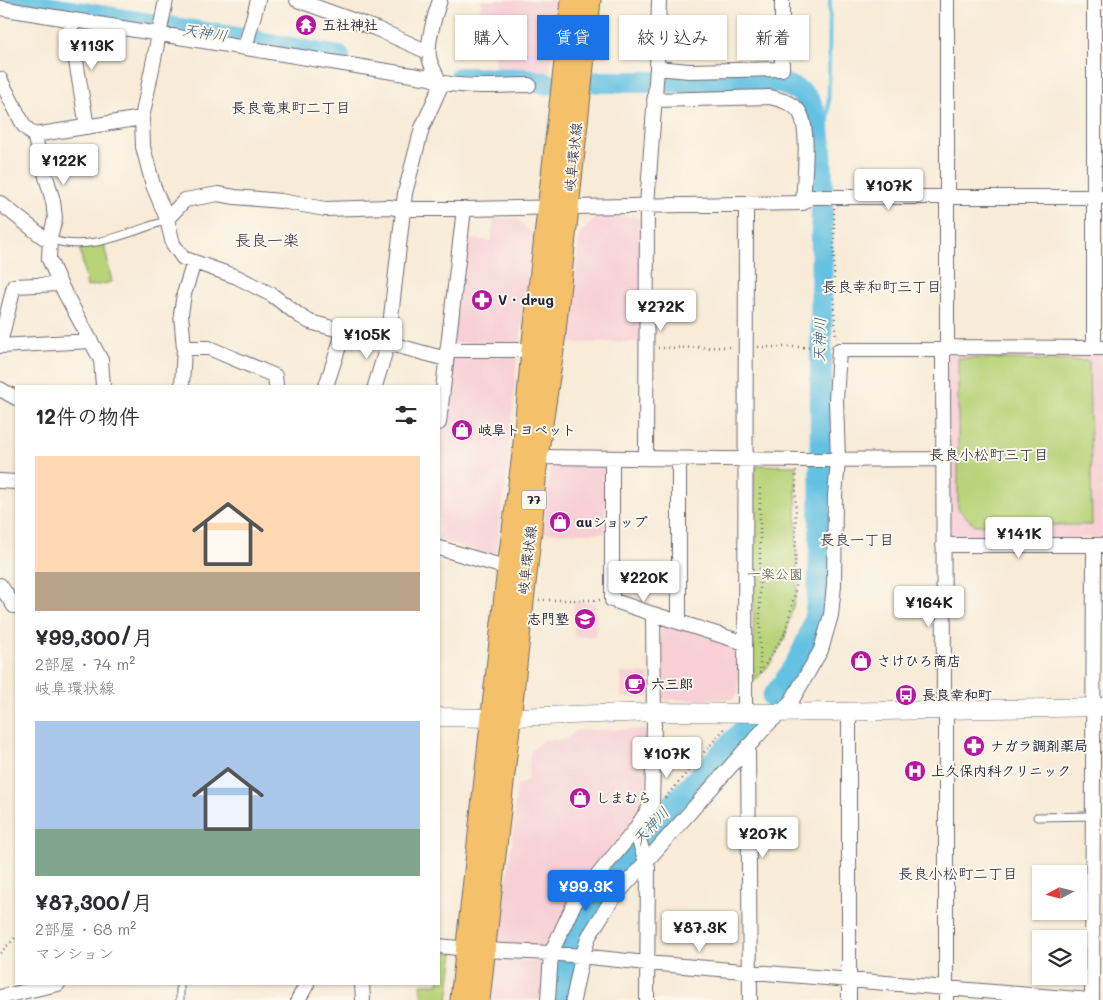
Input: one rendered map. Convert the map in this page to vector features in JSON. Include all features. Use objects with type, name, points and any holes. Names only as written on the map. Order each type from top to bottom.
[{"type":"main road","name":"岐阜環状線","points":[[479,1000],[476,949],[501,717],[531,529],[537,457],[553,350],[558,207],[572,0]]},
{"type":"main road","name":"岐阜環状線","points":[[501,717],[508,568],[523,454],[532,350],[558,207],[590,0]]},
{"type":"main road","name":"岐阜環状線","points":[[461,1000],[476,949]]},
{"type":"street","points":[[166,0],[142,118],[143,147],[153,185],[173,244],[183,258],[236,276],[272,295],[310,322],[388,343],[446,354],[532,350]]},
{"type":"street","points":[[246,42],[258,0]]},
{"type":"street","points":[[297,0],[377,29],[428,52]]},
{"type":"street","points":[[375,385],[388,343],[403,209],[416,150],[440,83],[428,52],[434,17],[440,0]]},
{"type":"street","points":[[646,458],[647,205],[659,0]]},
{"type":"street","points":[[656,71],[782,69],[782,0]]},
{"type":"street","points":[[946,994],[946,719],[944,710],[943,545],[947,0]]},
{"type":"street","points":[[573,1000],[580,957],[589,936],[611,901],[777,712],[792,700],[821,650],[831,615],[834,585],[836,400],[839,350],[1098,348],[1099,197],[1094,0]]},
{"type":"street","points":[[0,8],[246,42],[430,78],[440,83],[457,85],[528,85]]},
{"type":"street","points":[[69,19],[86,127]]},
{"type":"street","points":[[0,79],[24,126],[34,135],[53,201],[55,218],[48,259],[101,360],[103,385]]},
{"type":"street","points":[[654,96],[770,97],[786,102],[800,113],[805,129],[807,200]]},
{"type":"street","points":[[34,135],[142,118]]},
{"type":"street","points":[[166,219],[185,200],[218,194],[281,201],[325,209],[388,207],[403,209],[464,209],[746,204],[833,197],[1099,197]]},
{"type":"street","points":[[0,203],[43,236],[50,239]]},
{"type":"street","points":[[746,204],[746,713]]},
{"type":"street","points":[[440,413],[464,209]]},
{"type":"street","points":[[182,385],[184,348],[181,314],[184,294],[194,262]]},
{"type":"street","points":[[60,284],[14,286],[0,344],[90,341]]},
{"type":"street","points":[[326,385],[344,331]]},
{"type":"street","points":[[184,348],[209,348],[275,376],[276,385]]},
{"type":"street","points":[[0,389],[15,397]]},
{"type":"street","points":[[537,457],[679,459],[746,465],[809,460],[944,459]]},
{"type":"street","points":[[612,458],[612,600],[745,643]]},
{"type":"street","points":[[679,459],[679,622]]},
{"type":"street","points":[[0,481],[15,482]]},
{"type":"street","points":[[440,946],[554,954],[849,980],[946,994],[1091,1000],[1092,816],[1098,708],[1099,545],[943,545]]},
{"type":"street","points":[[440,548],[508,568]]},
{"type":"street","points":[[0,585],[15,608]]},
{"type":"street","points":[[548,1000],[554,954],[574,904],[635,832],[652,804],[653,614]]},
{"type":"street","points":[[440,717],[653,712],[746,713],[1098,708]]},
{"type":"street","points":[[849,711],[849,1000]]},
{"type":"street","points":[[748,746],[750,1000]]},
{"type":"street","points":[[635,832],[648,868],[647,1000]]},
{"type":"street","points":[[0,997],[54,985]]},
{"type":"street","points":[[298,1000],[306,985]]},
{"type":"street","points":[[362,985],[363,1000]]},
{"type":"lane","points":[[50,239],[62,244],[93,242],[162,222],[166,219]]},
{"type":"lane","points":[[1037,817],[1092,816]]},
{"type":"lane","points":[[180,985],[180,1000]]},
{"type":"path","points":[[833,197],[836,346]]},
{"type":"path","points":[[646,348],[830,347]]},
{"type":"path","points":[[746,465],[760,471],[760,673],[785,634],[795,593],[796,468]]},
{"type":"path","points":[[535,600],[612,600]]},
{"type":"path","points":[[650,809],[658,805],[729,723]]},
{"type":"path","points":[[0,954],[15,938]]},
{"type":"shaded area","points":[[481,0],[559,0],[557,15],[537,15],[537,60],[551,60],[549,76],[495,75],[495,60],[527,60],[527,15],[480,15]]},
{"type":"shaded area","points":[[1098,49],[1103,49],[1103,115],[1098,115]]},
{"type":"shaded area","points":[[635,216],[640,220],[640,342],[566,343],[580,233],[596,218]]},
{"type":"shaded area","points":[[517,218],[533,235],[520,342],[453,343],[465,238],[491,241],[494,219]]},
{"type":"shaded area","points":[[952,352],[1103,353],[1103,538],[949,540],[946,357]]},
{"type":"shaded area","points":[[451,357],[517,357],[509,455],[496,552],[492,556],[440,539],[440,461]]},
{"type":"shaded area","points":[[601,465],[605,470],[605,533],[543,533],[550,470],[554,466]]},
{"type":"shaded area","name":"志門塾","points":[[574,602],[596,602],[596,636],[574,637]]},
{"type":"shaded area","points":[[664,622],[734,643],[738,649],[738,693],[733,699],[664,700],[659,694],[660,627]]},
{"type":"shaded area","name":"六三郎","points":[[621,673],[649,674],[649,695],[645,698],[621,698]]},
{"type":"shaded area","name":"しまむら","points":[[643,729],[647,732],[646,793],[643,810],[574,894],[551,936],[548,946],[540,949],[501,946],[498,941],[510,857],[517,786],[528,780],[530,752],[543,740],[566,739],[576,730]]},
{"type":"shaded area","points":[[495,958],[547,963],[542,1000],[491,1000]]},
{"type":"green space","points":[[104,244],[112,282],[87,287],[80,249]]},
{"type":"green space","points":[[958,358],[1089,361],[1092,525],[975,525],[958,509]]},
{"type":"green space","name":"一楽公園","points":[[758,465],[796,466],[797,592],[784,640],[770,664],[753,683],[754,471]]},
{"type":"green space","points":[[440,952],[454,953],[448,1000],[423,1000],[421,985],[440,985]]},
{"type":"waterway","name":"天神川","points":[[2,0],[232,37],[339,57]]},
{"type":"waterway","points":[[820,147],[828,139],[830,0]]},
{"type":"waterway","name":"天神川","points":[[460,78],[527,79],[548,84]]},
{"type":"waterway","name":"天神川","points":[[598,82],[773,82],[792,87],[800,92],[807,98],[816,117],[821,143],[822,192],[820,552],[818,590],[812,629],[802,653],[773,697]]},
{"type":"waterway","name":"天神川","points":[[560,1000],[561,983],[579,922],[625,854],[748,725]]},
{"type":"place","name":"五社神社","points":[[306,25]]},
{"type":"place","name":"V・drug","points":[[482,300]]},
{"type":"place","name":"岐阜トヨペット","points":[[462,430]]},
{"type":"place","name":"auショップ","points":[[560,522]]},
{"type":"place","name":"志門塾","points":[[585,619]]},
{"type":"place","name":"さけひろ商店","points":[[861,661]]},
{"type":"place","name":"六三郎","points":[[635,684]]},
{"type":"place","name":"長良幸和町","points":[[906,695]]},
{"type":"place","name":"ナガラ調剤薬局","points":[[974,746]]},
{"type":"place","name":"上久保内科クリニック","points":[[915,771]]},
{"type":"place","name":"しまむら","points":[[580,798]]},
{"type":"district","name":"長良竜東町二丁目","points":[[291,108]]},
{"type":"district","name":"長良一楽","points":[[267,240]]},
{"type":"district","name":"長良幸和町三丁目","points":[[882,287]]},
{"type":"district","name":"長良小松町三丁目","points":[[989,455]]},
{"type":"district","name":"長良一丁目","points":[[857,540]]},
{"type":"district","name":"長良小松町二丁目","points":[[958,874]]}]
